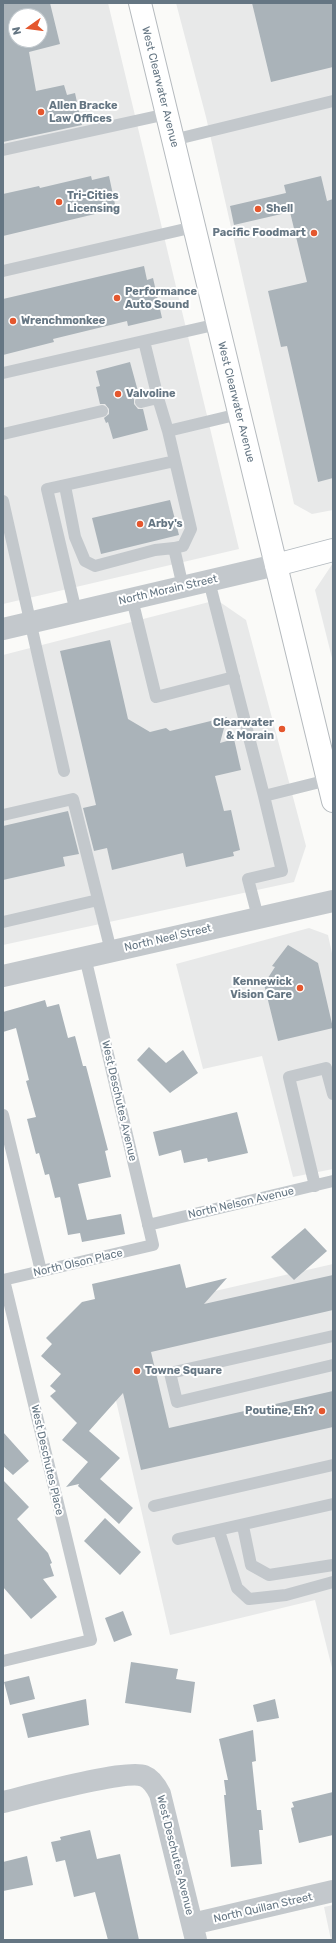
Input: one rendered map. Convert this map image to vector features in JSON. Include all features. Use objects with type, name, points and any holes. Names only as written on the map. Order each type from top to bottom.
[{"type":"main road","name":"West Clearwater Avenue","points":[[140,3],[333,801]]},
{"type":"main road","name":"North Morain Street","points":[[276,565],[333,550]]},
{"type":"street","name":"North Morain Street","points":[[3,629],[276,565]]},
{"type":"street","name":"North Neel Street","points":[[3,976],[333,901]]},
{"type":"street","name":"West Deschutes Avenue","points":[[3,1802],[107,1778],[128,1775],[144,1776],[154,1784],[160,1794],[194,1932]]},
{"type":"street","name":"North Quillan Street","points":[[194,1932],[333,1891]]},
{"type":"lane","points":[[173,140],[333,101]]},
{"type":"lane","points":[[3,150],[167,114]]},
{"type":"lane","points":[[3,271],[194,227]]},
{"type":"lane","points":[[3,373],[218,324]]},
{"type":"lane","points":[[65,486],[75,537],[86,561],[95,566],[155,550],[182,546],[191,529],[168,431],[144,341]]},
{"type":"lane","points":[[141,402],[158,398]]},
{"type":"lane","points":[[3,434],[102,411]]},
{"type":"lane","points":[[168,431],[239,414]]},
{"type":"lane","points":[[76,612],[47,490],[175,461]]},
{"type":"lane","points":[[3,502],[64,771]]},
{"type":"lane","points":[[174,548],[183,587]]},
{"type":"lane","points":[[210,581],[282,871],[248,879],[258,917]]},
{"type":"lane","points":[[132,599],[156,696],[234,677]]},
{"type":"lane","points":[[264,796],[328,780]]},
{"type":"lane","points":[[3,816],[74,799],[111,951]]},
{"type":"lane","points":[[3,922],[98,900]]},
{"type":"lane","name":"West Deschutes Avenue","points":[[85,957],[153,1245]]},
{"type":"lane","points":[[315,1186],[289,1077],[326,1068],[333,1094]]},
{"type":"lane","points":[[3,1115],[41,1271]]},
{"type":"lane","name":"North Nelson Avenue","points":[[148,1225],[333,1181]]},
{"type":"lane","name":"North Olson Place","points":[[4,1280],[153,1245]]},
{"type":"lane","name":"West Deschutes Place","points":[[3,1661],[91,1640],[4,1280]]},
{"type":"lane","points":[[333,1336],[170,1374],[176,1402],[333,1365]]},
{"type":"lane","points":[[154,1506],[333,1465]]},
{"type":"lane","points":[[178,1539],[243,1526],[333,1504]]},
{"type":"lane","points":[[243,1526],[252,1564],[269,1575],[333,1565]]},
{"type":"lane","points":[[219,1531],[237,1588],[249,1598],[286,1595],[333,1582]]},
{"type":"shaded area","points":[[3,3],[108,3],[239,549],[3,604]]},
{"type":"shaded area","points":[[176,3],[333,3],[333,510],[312,514],[294,504],[206,117]]},
{"type":"shaded area","points":[[333,563],[333,662],[315,590]]},
{"type":"shaded area","points":[[217,600],[246,620],[306,846],[294,882],[3,945],[3,655]]},
{"type":"shaded area","points":[[309,928],[328,935],[333,958],[333,1169],[293,1177],[262,1056],[203,1069],[176,964]]},
{"type":"shaded area","points":[[333,1264],[333,1672],[315,1600],[170,1635],[97,1318]]},
{"type":"shaded area","points":[[333,1905],[333,1940],[331,1940],[324,1907]]},
{"type":"building","points":[[3,3],[50,3],[60,44],[48,47],[48,8],[8,8],[8,48],[44,48],[29,52],[36,91],[64,85],[67,95],[75,93],[82,125],[3,142]]},
{"type":"building","points":[[252,3],[333,3],[333,67],[271,82]]},
{"type":"building","name":"Tri-Cities Licensing","points":[[91,176],[92,180],[109,176],[116,209],[3,236],[3,194],[39,186],[40,188]]},
{"type":"building","points":[[321,176],[327,201],[333,199],[333,478],[318,482],[287,346],[281,347],[268,291],[307,282],[290,212],[234,225],[230,206],[286,193],[284,185]]},
{"type":"building","points":[[144,266],[147,280],[153,278],[162,318],[128,326],[127,321],[53,339],[54,342],[3,355],[3,299]]},
{"type":"building","name":"Valvoline","points":[[130,362],[139,395],[134,399],[134,404],[138,409],[143,409],[148,430],[113,439],[108,422],[106,423],[104,418],[109,414],[109,409],[105,404],[100,404],[96,387],[100,386],[96,371]]},
{"type":"building","points":[[170,500],[179,535],[101,554],[92,518]]},
{"type":"building","points":[[110,640],[128,719],[150,732],[166,728],[170,731],[227,717],[220,743],[234,739],[241,770],[215,776],[224,811],[231,810],[240,850],[233,852],[234,856],[186,867],[183,853],[112,870],[107,848],[94,851],[83,808],[96,805],[60,651]]},
{"type":"building","points":[[68,811],[79,854],[63,857],[65,866],[3,880],[3,826]]},
{"type":"building","name":"Kennewick Vision Care","points":[[288,945],[318,963],[333,1028],[278,1041],[264,984],[275,967],[272,966]]},
{"type":"building","points":[[45,1000],[47,1007],[59,1004],[68,1038],[75,1036],[83,1066],[86,1066],[108,1150],[105,1151],[111,1177],[78,1184],[87,1220],[121,1214],[125,1234],[82,1242],[80,1233],[68,1235],[60,1197],[55,1198],[49,1174],[45,1175],[39,1153],[36,1154],[27,1119],[36,1117],[26,1081],[29,1080],[16,1028],[3,1032],[3,1012]]},
{"type":"building","points":[[149,1047],[166,1063],[183,1050],[198,1073],[170,1093],[137,1060]]},
{"type":"building","points":[[237,1112],[248,1153],[208,1162],[207,1158],[184,1163],[181,1150],[159,1156],[153,1132]]},
{"type":"building","points":[[305,1228],[327,1251],[294,1280],[271,1257]]},
{"type":"building","points":[[180,1264],[186,1288],[227,1278],[204,1304],[333,1275],[333,1310],[151,1352],[169,1428],[333,1391],[333,1427],[141,1470],[123,1393],[89,1431],[120,1458],[100,1479],[133,1508],[119,1524],[78,1486],[79,1484],[66,1487],[88,1462],[62,1440],[77,1423],[50,1396],[56,1391],[50,1386],[61,1374],[41,1356],[52,1344],[46,1338],[82,1302],[95,1299],[92,1284]]},
{"type":"building","points":[[3,1432],[29,1461],[13,1475],[3,1466]]},
{"type":"building","points":[[3,1480],[29,1507],[17,1519],[48,1553],[52,1563],[50,1564],[54,1576],[43,1579],[57,1597],[31,1619],[3,1587]]},
{"type":"building","points":[[105,1518],[141,1552],[120,1575],[84,1541]]},
{"type":"building","points":[[123,1611],[132,1635],[114,1642],[105,1618]]},
{"type":"building","points":[[131,1662],[178,1669],[176,1679],[195,1682],[191,1713],[125,1703]]},
{"type":"building","points":[[29,1676],[35,1699],[10,1705],[4,1682]]},
{"type":"building","points":[[86,1699],[89,1725],[28,1738],[22,1714]]},
{"type":"building","points":[[275,1699],[279,1718],[257,1722],[253,1705]]},
{"type":"building","points":[[253,1730],[256,1761],[252,1762],[257,1810],[261,1810],[263,1830],[259,1830],[262,1864],[231,1867],[224,1795],[226,1795],[224,1780],[228,1780],[219,1739]]},
{"type":"building","points":[[333,1792],[333,1835],[299,1843],[291,1808],[294,1807],[292,1802]]},
{"type":"building","points":[[90,1830],[97,1859],[120,1854],[139,1940],[108,1940],[95,1892],[74,1897],[65,1860],[56,1862],[51,1842],[61,1840],[60,1837]]},
{"type":"building","points":[[27,1856],[33,1885],[3,1891],[3,1862]]},
{"type":"place","name":"Allen Bracke Law Offices","points":[[41,112]]},
{"type":"place","name":"Tri-Cities Licensing","points":[[59,202]]},
{"type":"place","name":"Shell","points":[[258,209]]},
{"type":"place","name":"Pacific Foodmart","points":[[314,233]]},
{"type":"place","name":"Performance Auto Sound","points":[[117,298]]},
{"type":"place","name":"Wrenchmonkee","points":[[13,321]]},
{"type":"place","name":"Valvoline","points":[[118,394]]},
{"type":"place","name":"Arby's","points":[[140,524]]},
{"type":"place","name":"Clearwater & Morain","points":[[282,729]]},
{"type":"place","name":"Kennewick Vision Care","points":[[300,988]]},
{"type":"place","name":"Towne Square","points":[[137,1371]]},
{"type":"place","name":"Poutine, Eh?","points":[[322,1411]]}]
